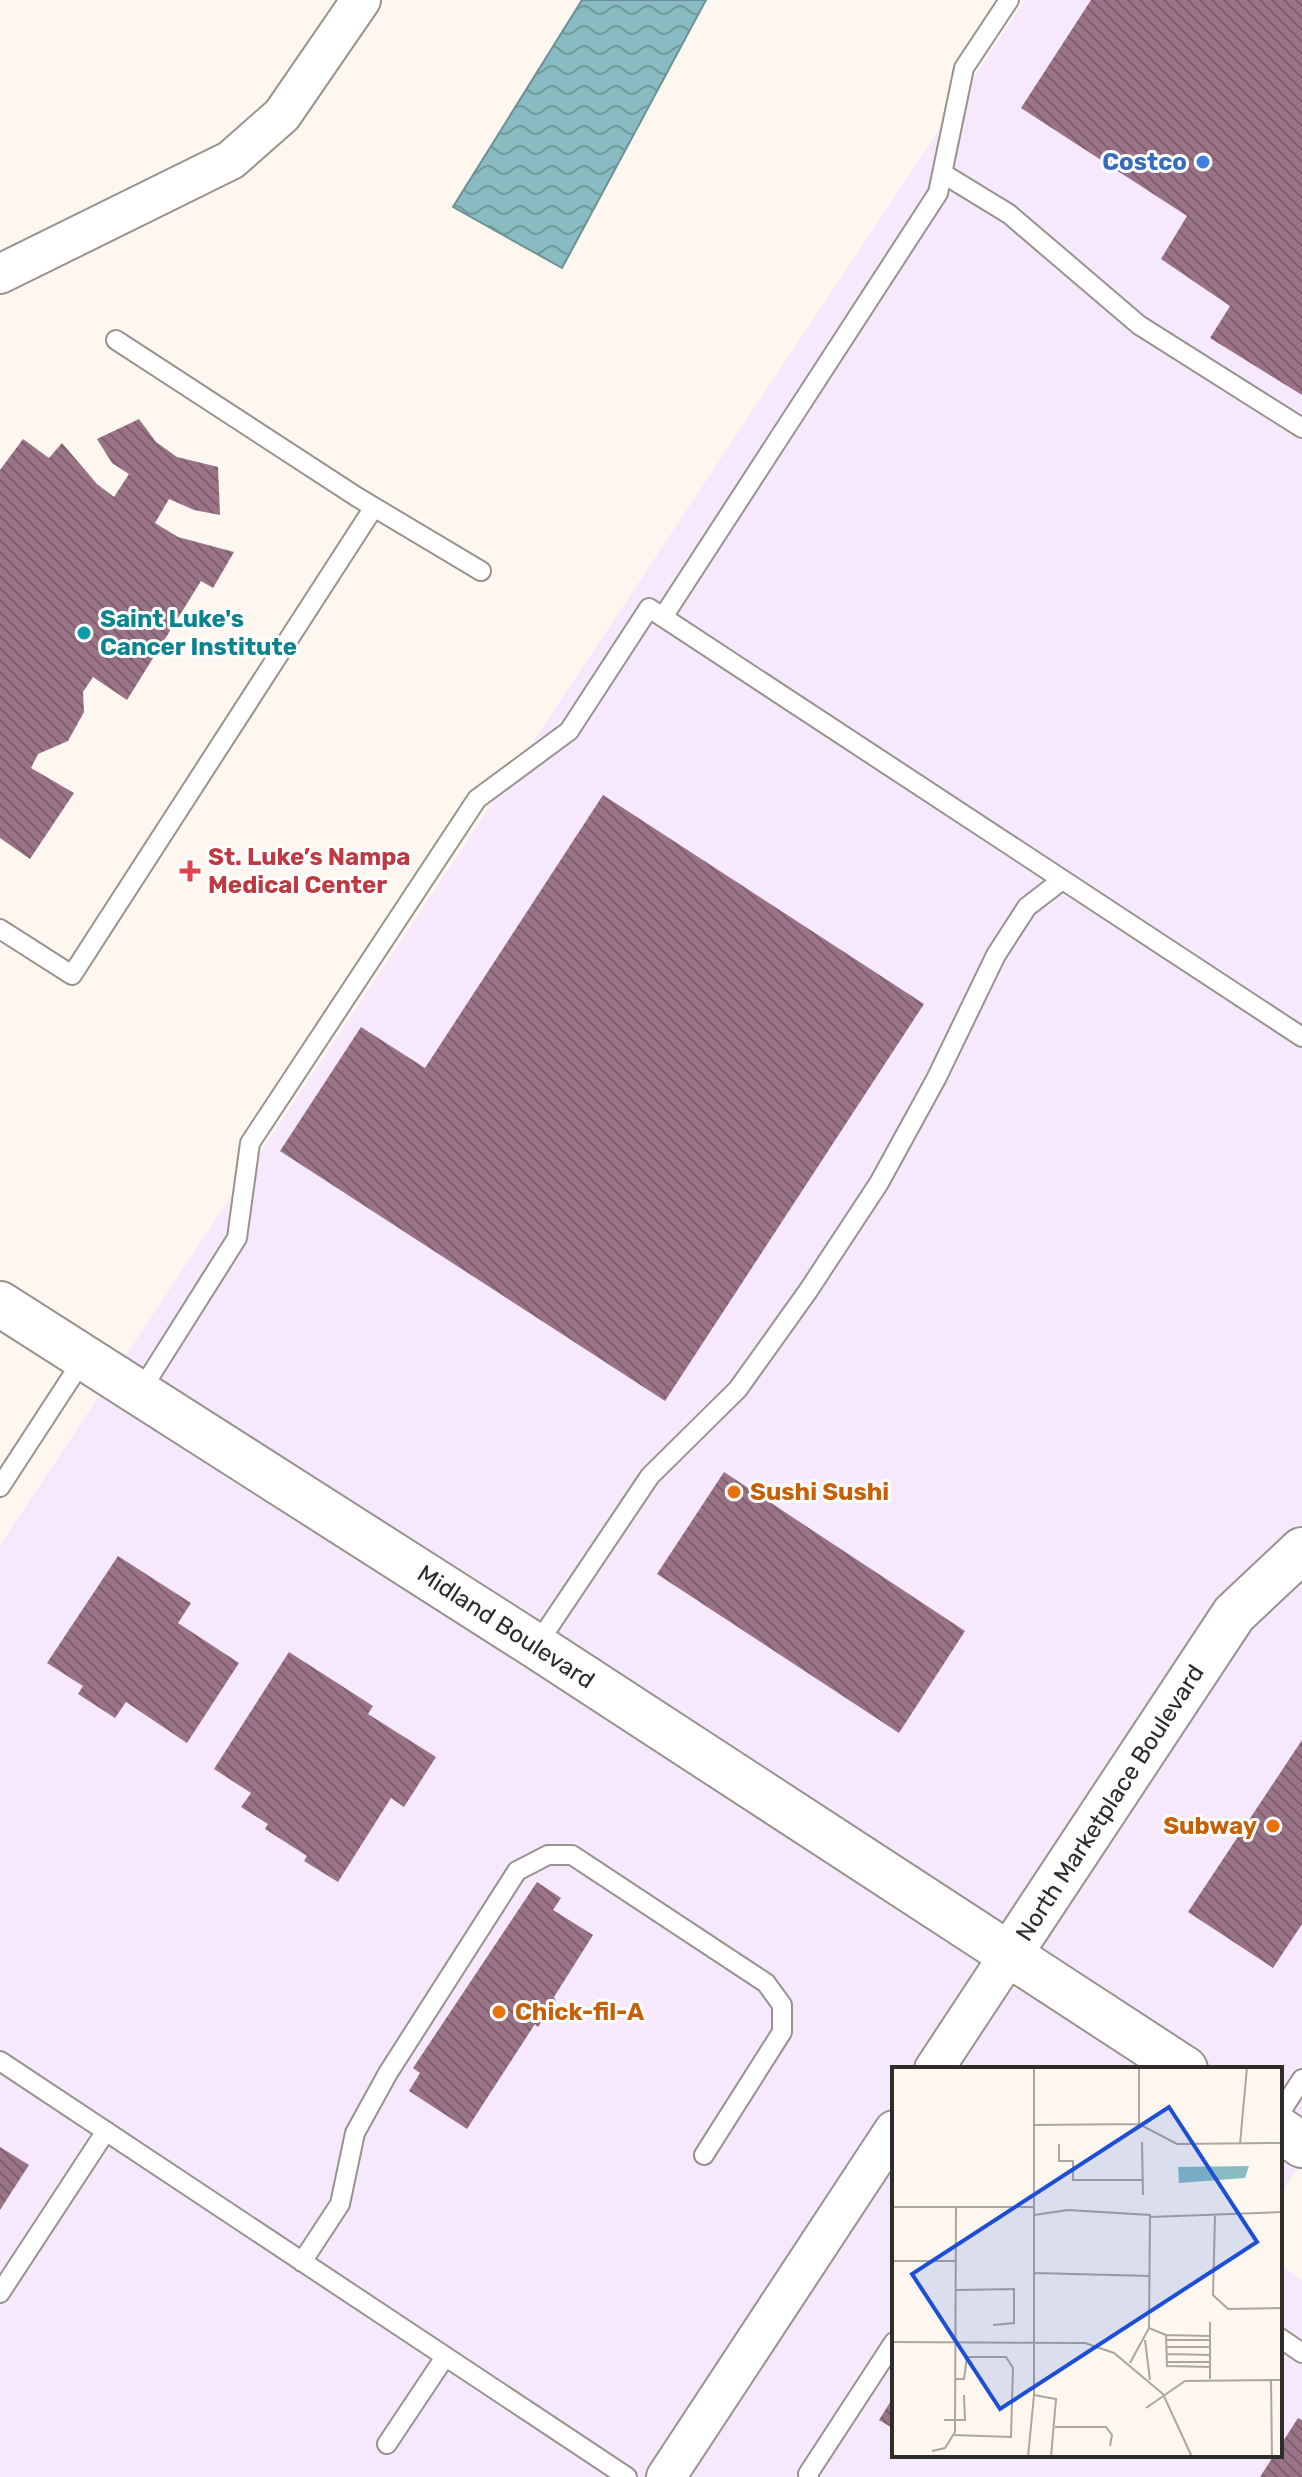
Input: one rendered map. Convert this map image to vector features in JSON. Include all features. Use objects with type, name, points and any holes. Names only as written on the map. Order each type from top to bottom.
[{"type":"main road","name":"Midland Boulevard","points":[[0,1304],[536,1646],[1182,2067]]},
{"type":"main road","name":"North Marketplace Boulevard","points":[[1009,1955],[1234,1614],[1302,1550]]},
{"type":"main road","points":[[1282,2131],[1302,2145]]},
{"type":"street","points":[[0,274],[231,160],[282,115],[361,0]]},
{"type":"street","name":"North Marketplace Boulevard","points":[[935,2067],[1009,1955]]},
{"type":"street","points":[[666,2477],[892,2133]]},
{"type":"lane","points":[[663,617],[938,193],[964,68],[1009,0]]},
{"type":"lane","points":[[942,173],[1009,214],[1139,325],[1302,428]]},
{"type":"lane","points":[[116,340],[374,507],[481,571]]},
{"type":"lane","points":[[0,929],[72,975],[374,507]]},
{"type":"lane","points":[[140,1392],[237,1238],[250,1143],[477,799],[569,731],[649,608],[1302,1037]]},
{"type":"lane","points":[[536,1646],[650,1476],[738,1389],[808,1291],[879,1183],[936,1079],[996,955],[1027,907],[1062,880]]},
{"type":"lane","points":[[0,1487],[84,1358]]},
{"type":"lane","points":[[302,2262],[340,2204],[355,2133],[388,2073],[517,1871],[534,1861],[559,1853],[572,1855],[766,1983],[782,2005],[782,2032],[704,2155]]},
{"type":"lane","points":[[0,2061],[627,2477]]},
{"type":"lane","points":[[1282,2110],[1302,2079]]},
{"type":"lane","points":[[0,2293],[106,2131]]},
{"type":"lane","points":[[1282,2339],[1302,2353]]},
{"type":"lane","points":[[809,2477],[808,2474],[892,2345]]},
{"type":"lane","points":[[387,2444],[445,2357]]},
{"type":"shaded area","points":[[1025,0],[1302,0],[1302,2163],[1282,2192],[1282,2067],[892,2067],[892,2457],[1282,2457],[1282,2265],[1302,2280],[1302,2477],[0,2477],[0,1545]]},
{"type":"water","points":[[582,0],[706,0],[562,268],[453,207]]},
{"type":"building","name":"Costco","points":[[1091,0],[1302,0],[1302,395],[1210,338],[1230,306],[1161,259],[1187,216],[1021,108]]},
{"type":"building","name":"Saint Luke's Cancer Institute","points":[[139,419],[156,442],[177,457],[218,467],[220,515],[194,510],[169,499],[155,523],[178,537],[234,552],[213,588],[201,581],[127,700],[93,677],[83,692],[84,712],[68,741],[38,754],[31,768],[74,793],[30,859],[0,838],[0,470],[23,439],[49,458],[62,443],[97,484],[114,497],[129,474],[112,463],[97,439]]},
{"type":"building","points":[[603,795],[924,1004],[665,1401],[280,1151],[361,1027],[425,1068]]},
{"type":"building","points":[[724,1472],[965,1631],[899,1733],[657,1574]]},
{"type":"building","points":[[118,1556],[191,1603],[178,1623],[239,1663],[187,1743],[126,1702],[115,1718],[78,1694],[83,1686],[47,1663]]},
{"type":"building","points":[[289,1652],[373,1706],[368,1714],[436,1757],[404,1807],[391,1798],[338,1882],[304,1861],[307,1856],[265,1829],[268,1824],[241,1807],[251,1793],[214,1769]]},
{"type":"building","name":"Subway","points":[[1302,1740],[1302,1924],[1273,1968],[1188,1912]]},
{"type":"building","name":"Chick-fil-A","points":[[537,1882],[561,1898],[553,1910],[593,1935],[554,1997],[556,2001],[538,2027],[535,2024],[467,2129],[409,2091],[420,2073],[413,2068]]},
{"type":"building","points":[[0,2147],[29,2165],[0,2210]]},
{"type":"building","points":[[892,2399],[892,2428],[879,2420]]},
{"type":"building","points":[[1298,2418],[1302,2420],[1302,2477],[1260,2477],[1273,2457],[1282,2457],[1282,2443]]},
{"type":"place","name":"Costco","points":[[1203,162]]},
{"type":"place","name":"Saint Luke's Cancer Institute","points":[[84,633]]},
{"type":"place","name":"St. Luke’s Nampa Medical Center","points":[[190,871]]},
{"type":"place","name":"Sushi Sushi","points":[[734,1492]]},
{"type":"place","name":"Subway","points":[[1273,1826]]},
{"type":"place","name":"Chick-fil-A","points":[[499,2012]]}]
